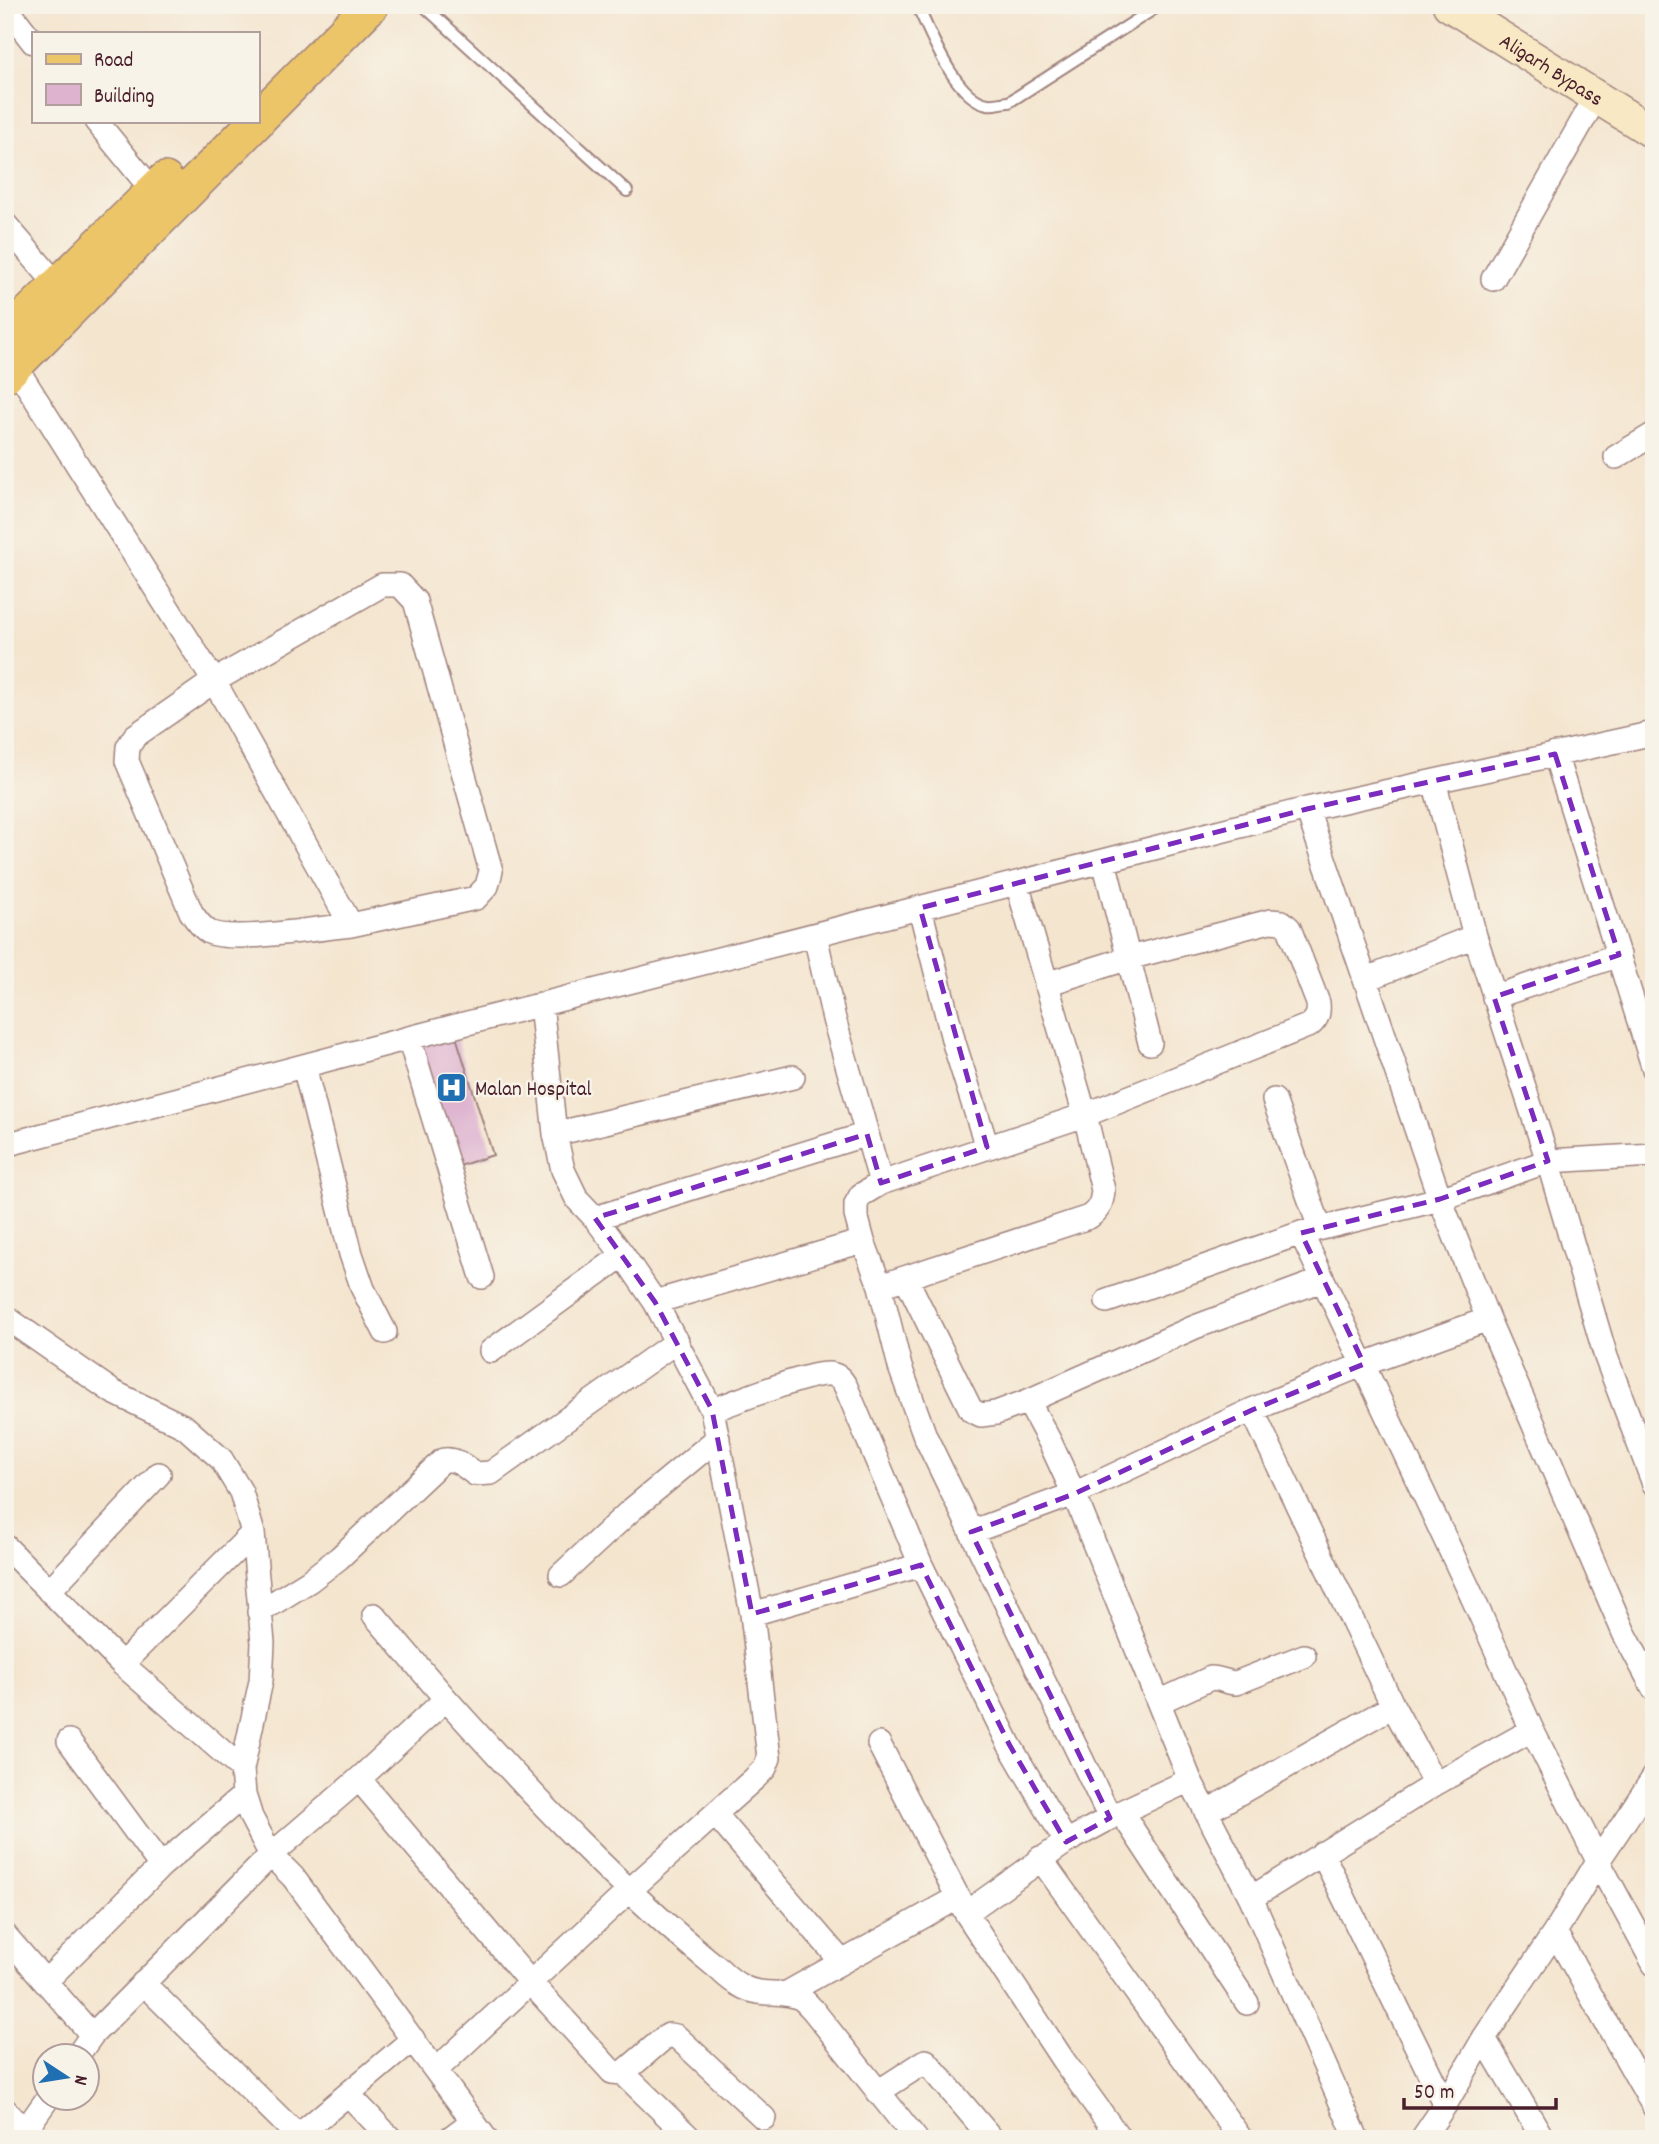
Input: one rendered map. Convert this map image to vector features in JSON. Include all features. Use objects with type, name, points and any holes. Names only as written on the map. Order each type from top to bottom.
[{"type":"main road","points":[[259,85],[339,5]]},
{"type":"main road","points":[[259,119],[371,5]]},
{"type":"main road","name":"Aligarh Bypass","points":[[1449,5],[1654,133]]},
{"type":"main road","points":[[8,360],[58,286],[223,122]]},
{"type":"main road","points":[[8,360],[256,122]]},
{"type":"street","points":[[5,6],[32,40]]},
{"type":"street","points":[[1493,279],[1597,97]]},
{"type":"street","points":[[97,122],[153,191]]},
{"type":"street","points":[[5,224],[58,286]]},
{"type":"street","points":[[8,360],[214,681],[351,925]]},
{"type":"street","points":[[1616,457],[1654,434]]},
{"type":"street","points":[[382,584],[400,585],[415,601],[491,871],[487,886],[476,898],[351,925],[232,937],[210,932],[198,923],[127,761],[128,747],[135,736],[214,681],[382,584]]},
{"type":"street","points":[[5,1145],[409,1038],[1307,809],[1555,754],[1652,737]]},
{"type":"street","points":[[1555,754],[1654,1069]]},
{"type":"street","points":[[1434,781],[1475,936],[1548,1161],[1606,1357],[1654,1483]]},
{"type":"street","points":[[1307,809],[1440,1199],[1488,1319],[1624,1633],[1654,1689]]},
{"type":"street","points":[[1104,861],[1150,1043]]},
{"type":"street","points":[[880,1286],[1089,1217],[1097,1211],[1102,1201],[1103,1190],[1085,1115],[1017,883]]},
{"type":"street","points":[[920,908],[954,1043],[987,1147]]},
{"type":"street","points":[[1046,984],[1129,958],[1270,921],[1282,922],[1289,928],[1318,1003],[1316,1020],[1310,1025],[1085,1115],[881,1183],[861,1195],[856,1204],[863,1241],[880,1286],[900,1367],[925,1436],[971,1532],[1116,1815],[1247,2003]]},
{"type":"street","points":[[815,934],[834,1020],[881,1183]]},
{"type":"street","points":[[1364,980],[1475,936]]},
{"type":"street","points":[[1494,997],[1619,955]]},
{"type":"street","points":[[436,2070],[765,1768],[769,1758],[752,1614],[712,1410],[655,1302],[624,1255],[577,1199],[563,1170],[555,1134],[541,1004]]},
{"type":"street","points":[[409,1038],[482,1277]]},
{"type":"street","points":[[304,1066],[351,1254],[363,1289],[385,1332]]},
{"type":"street","points":[[555,1134],[793,1077]]},
{"type":"street","points":[[1274,1100],[1322,1280],[1364,1364],[1532,1730],[1654,1964]]},
{"type":"street","points":[[595,1218],[867,1134]]},
{"type":"street","points":[[1107,1301],[1310,1231],[1440,1199],[1548,1161],[1654,1156]]},
{"type":"street","points":[[655,1302],[863,1241]]},
{"type":"street","points":[[491,1351],[624,1255]]},
{"type":"street","points":[[906,1278],[971,1409],[981,1415],[996,1413],[1028,1401],[1195,1327],[1322,1280]]},
{"type":"street","points":[[5,1317],[113,1392],[185,1427],[221,1459],[241,1492],[253,1533],[263,1643],[261,1681],[242,1769],[244,1795],[251,1817],[271,1855],[293,1877],[480,2130],[449,2139]]},
{"type":"street","points":[[971,1532],[1074,1494],[1252,1410],[1364,1364],[1488,1319]]},
{"type":"street","points":[[259,1612],[340,1558],[443,1460],[457,1461],[475,1474],[491,1473],[677,1341]]},
{"type":"street","points":[[712,1410],[800,1380],[828,1374],[840,1378],[921,1565],[1009,1744],[1066,1842]]},
{"type":"street","points":[[1028,1401],[1051,1442],[1074,1494],[1190,1780],[1251,1898],[1357,2139]]},
{"type":"street","points":[[1252,1410],[1393,1706],[1435,1784]]},
{"type":"street","points":[[561,1575],[630,1511],[718,1438]]},
{"type":"street","points":[[49,1591],[159,1475]]},
{"type":"street","points":[[122,1664],[253,1533]]},
{"type":"street","points":[[5,1546],[122,1664],[242,1769]]},
{"type":"street","points":[[752,1614],[921,1565]]},
{"type":"street","points":[[374,1615],[527,1789],[630,1890],[719,1970],[745,1988],[764,1994],[785,1994],[802,2000],[813,2010],[916,2139]]},
{"type":"street","points":[[1159,1702],[1211,1678],[1236,1683],[1304,1656]]},
{"type":"street","points":[[87,2042],[271,1855],[446,1699]]},
{"type":"street","points":[[1206,1812],[1393,1706]]},
{"type":"street","points":[[1251,1898],[1435,1784],[1532,1730]]},
{"type":"street","points":[[69,1741],[161,1866]]},
{"type":"street","points":[[879,1744],[962,1905],[1063,2060],[1120,2139]]},
{"type":"street","points":[[1425,2137],[1484,2038],[1654,1777]]},
{"type":"street","points":[[359,1779],[530,1982],[612,2072],[623,2073],[691,2139]]},
{"type":"street","points":[[785,1994],[842,1962],[962,1905],[1066,1842],[1190,1780]]},
{"type":"street","points":[[45,1982],[161,1866],[244,1795]]},
{"type":"street","points":[[715,1814],[842,1962]]},
{"type":"street","points":[[1322,1853],[1445,2105]]},
{"type":"street","points":[[1040,1858],[1241,2139]]},
{"type":"street","points":[[1555,1932],[1654,2107]]},
{"type":"street","points":[[5,1935],[92,2035]]},
{"type":"street","points":[[143,1983],[300,2137],[413,2039]]},
{"type":"street","points":[[623,2073],[664,2038],[669,2035],[676,2036],[764,2118]]},
{"type":"street","points":[[1484,2038],[1543,2139]]},
{"type":"street","points":[[878,2092],[926,2061],[992,2139]]},
{"type":"street","points":[[348,2094],[391,2139]]},
{"type":"street","points":[[5,2110],[22,2135],[38,2112]]},
{"type":"lane","points":[[423,5],[627,191]]},
{"type":"lane","points":[[916,5],[955,79],[969,95],[988,104],[1009,102],[1160,5]]},
{"type":"highlighted area","points":[[1555,754],[1619,955],[1494,997],[1548,1161],[1440,1199],[1301,1233],[1364,1364],[1252,1410],[1074,1494],[971,1532],[1110,1818],[1066,1842],[1009,1744],[921,1565],[752,1614],[712,1410],[655,1302],[595,1218],[867,1134],[881,1183],[987,1147],[920,908],[1307,809]]},
{"type":"building","points":[[454,1030],[493,1155],[453,1168],[415,1042]]},
{"type":"place","name":"Malan Hospital","points":[[452,1088]]}]
